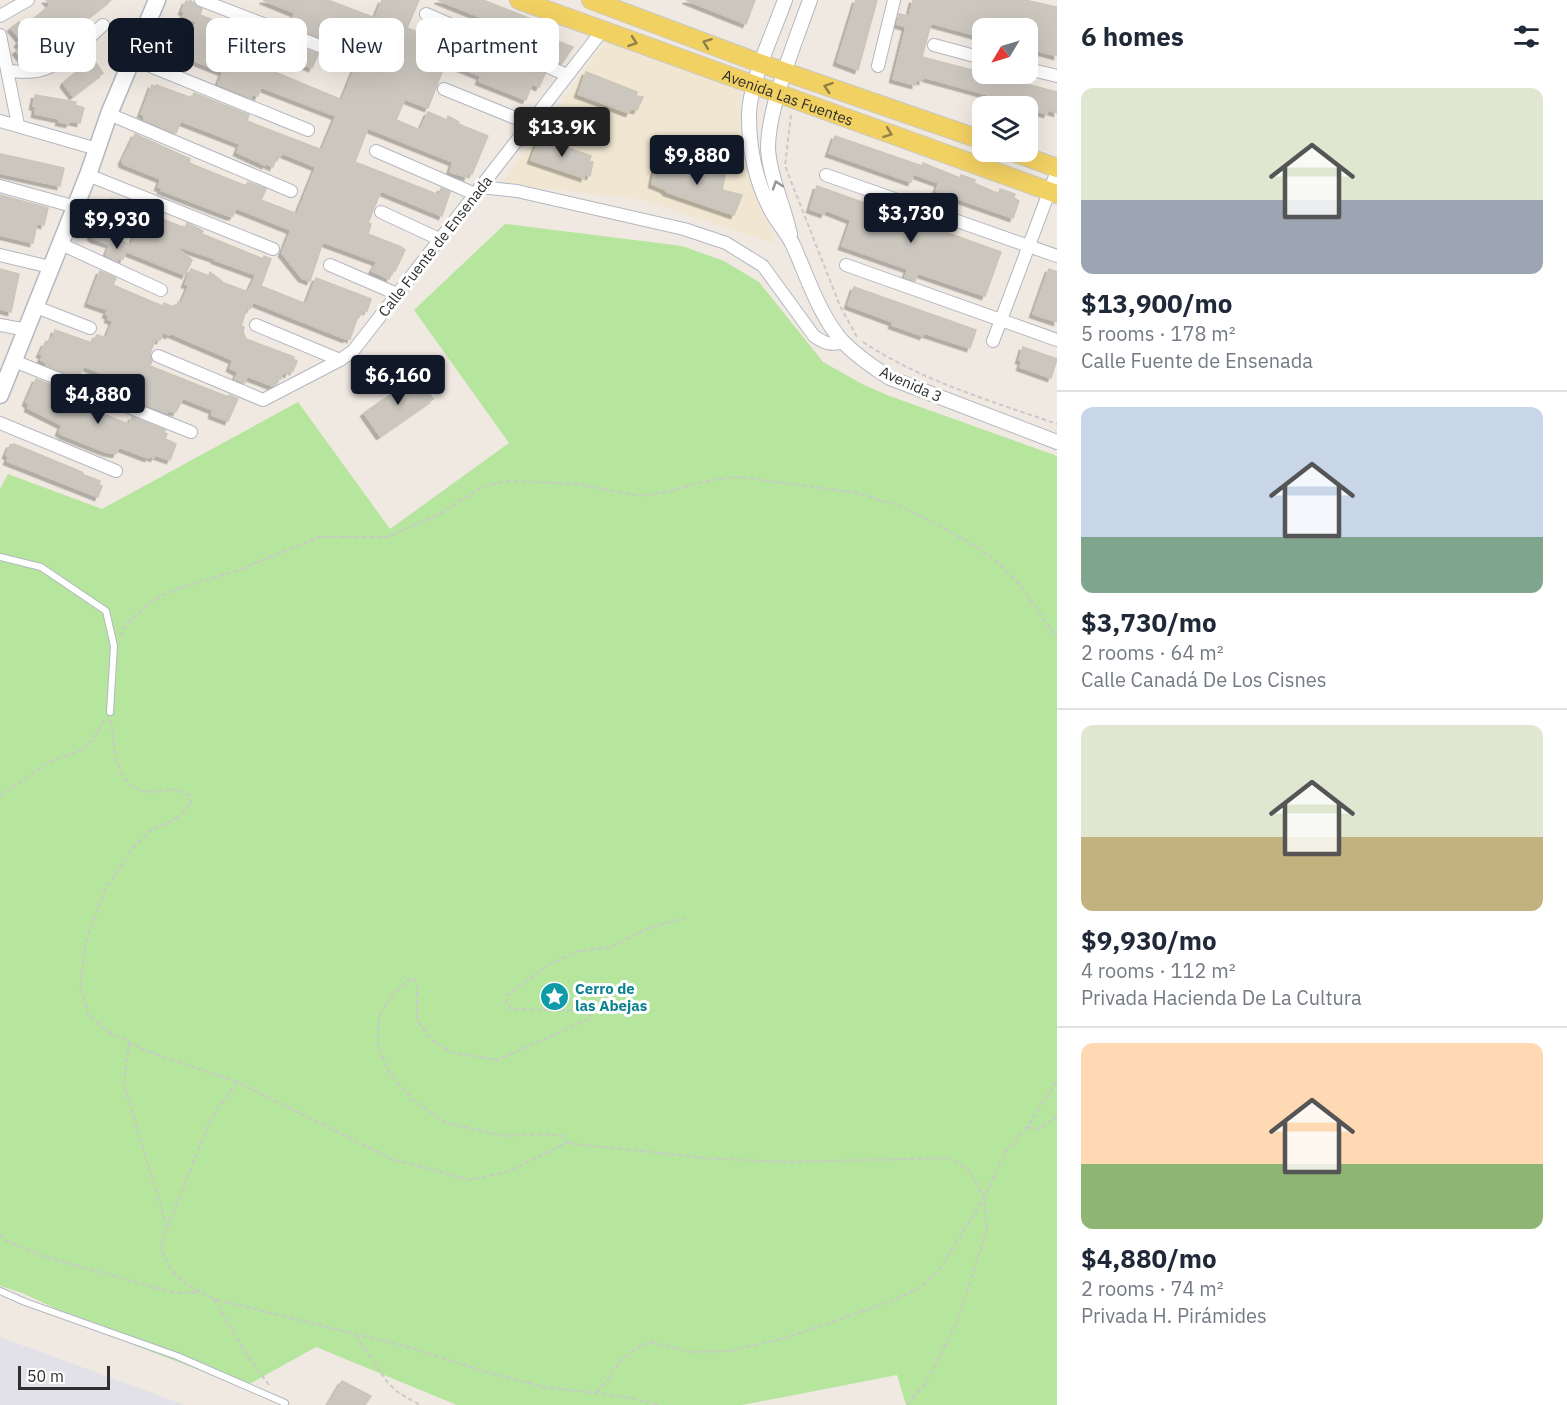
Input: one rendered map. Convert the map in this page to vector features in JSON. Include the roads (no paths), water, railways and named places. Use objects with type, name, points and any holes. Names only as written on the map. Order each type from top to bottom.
[{"type":"main road","points":[[150,18],[157,0]]},
{"type":"main road","name":"Avenida Las Fuentes","points":[[519,0],[1053,192]]},
{"type":"main road","name":"Avenida Las Fuentes","points":[[591,0],[762,64],[972,137]]},
{"type":"main road","points":[[0,393],[76,207],[109,114],[127,72]]},
{"type":"main road","points":[[1037,162],[1057,170]]},
{"type":"street","points":[[0,16],[28,0]]},
{"type":"street","points":[[201,0],[319,46]]},
{"type":"street","name":"Avenida 3","points":[[785,0],[754,85],[748,115],[751,155],[772,213],[791,242],[814,296],[834,329],[843,342],[890,378],[1057,442]]},
{"type":"street","name":"Avenida 3","points":[[791,242],[768,147],[774,109],[810,0]]},
{"type":"street","points":[[878,66],[894,0]]},
{"type":"street","points":[[426,14],[567,75]]},
{"type":"street","points":[[8,71],[37,71],[53,65],[66,57],[103,25]]},
{"type":"street","name":"Calle Fuente de Ensenada","points":[[158,356],[263,400],[353,351],[602,31]]},
{"type":"street","points":[[0,36],[18,125]]},
{"type":"street","points":[[934,45],[972,55]]},
{"type":"street","points":[[1038,71],[1057,76]]},
{"type":"street","points":[[165,72],[308,130]]},
{"type":"street","points":[[444,89],[530,124]]},
{"type":"street","points":[[109,114],[291,191]]},
{"type":"street","points":[[0,121],[97,149]]},
{"type":"street","points":[[376,151],[478,190],[517,191],[684,229],[726,243],[764,266],[814,336],[825,343],[843,342]]},
{"type":"street","points":[[755,167],[771,163]]},
{"type":"street","points":[[993,341],[1028,247],[1053,192],[1057,170]]},
{"type":"street","points":[[88,175],[273,249]]},
{"type":"street","points":[[826,175],[1057,256]]},
{"type":"street","points":[[0,186],[76,207]]},
{"type":"street","points":[[381,212],[439,239]]},
{"type":"street","points":[[61,244],[160,290]]},
{"type":"street","points":[[0,255],[50,267]]},
{"type":"street","points":[[330,265],[397,294]]},
{"type":"street","points":[[846,265],[1057,340]]},
{"type":"street","points":[[36,307],[90,328]]},
{"type":"street","points":[[0,325],[27,330]]},
{"type":"street","points":[[256,325],[340,360]]},
{"type":"street","points":[[14,361],[191,432]]},
{"type":"street","points":[[0,423],[116,471]]},
{"type":"lane","points":[[0,557],[40,567],[106,611],[114,646],[110,712]]},
{"type":"lane","points":[[0,1291],[177,1356],[285,1403]]},
{"type":"place","name":"Cerro de las Abejas","points":[[554,997]]}]
